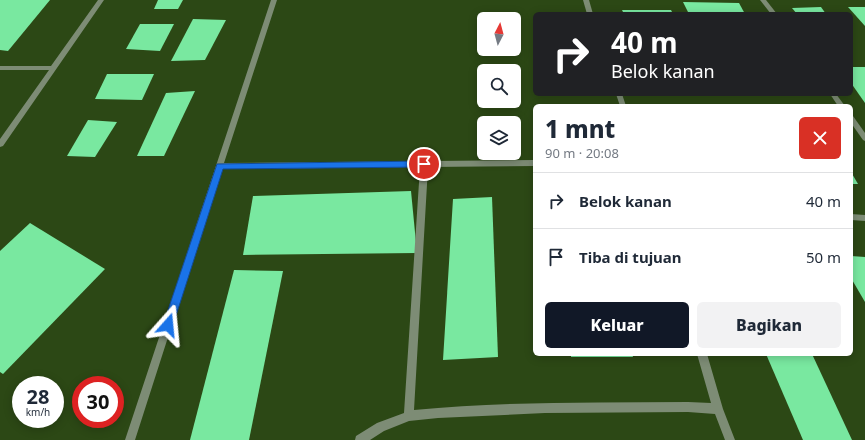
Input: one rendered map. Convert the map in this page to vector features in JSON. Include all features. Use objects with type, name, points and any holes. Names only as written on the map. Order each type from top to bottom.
[{"type":"street","points":[[0,144],[101,0]]},
{"type":"street","points":[[130,440],[274,0]]},
{"type":"street","points":[[586,0],[589,12]]},
{"type":"street","points":[[763,0],[772,12]]},
{"type":"street","points":[[0,68],[54,68]]},
{"type":"street","points":[[853,121],[865,138]]},
{"type":"street","points":[[220,166],[533,163]]},
{"type":"street","points":[[409,416],[424,164]]},
{"type":"street","points":[[853,218],[865,218]]},
{"type":"street","points":[[703,356],[718,409],[730,440]]},
{"type":"street","points":[[360,440],[381,427],[409,416],[438,413],[545,408],[688,407],[718,409]]},
{"type":"building","points":[[0,0],[50,0],[8,51],[0,50]]},
{"type":"building","points":[[158,0],[183,0],[178,9],[154,9]]},
{"type":"building","points":[[683,2],[739,3],[744,12],[688,12]]},
{"type":"building","points":[[821,7],[825,12],[795,12],[792,8]]},
{"type":"building","points":[[848,7],[865,7],[865,26],[853,12]]},
{"type":"building","points":[[622,10],[671,10],[672,12],[623,12]]},
{"type":"building","points":[[193,19],[226,20],[205,60],[171,61]]},
{"type":"building","points":[[140,24],[174,24],[160,51],[126,49]]},
{"type":"building","points":[[853,67],[865,67],[865,103],[853,86]]},
{"type":"building","points":[[107,74],[154,74],[142,100],[95,99]]},
{"type":"building","points":[[195,91],[164,156],[137,156],[166,93]]},
{"type":"building","points":[[88,120],[117,122],[95,157],[67,156]]},
{"type":"building","points":[[853,175],[858,184],[853,184]]},
{"type":"building","points":[[411,191],[417,253],[243,255],[253,196]]},
{"type":"building","points":[[492,197],[498,357],[443,360],[453,199]]},
{"type":"building","points":[[30,223],[105,269],[3,374],[0,372],[0,251]]},
{"type":"building","points":[[853,256],[865,257],[865,302],[853,281]]},
{"type":"building","points":[[234,270],[283,271],[249,440],[190,440]]},
{"type":"building","points":[[633,356],[633,357],[571,357]]},
{"type":"building","points":[[767,356],[813,356],[852,440],[803,440]]},
{"type":"route","points":[[168,325],[220,166],[424,164]]}]
